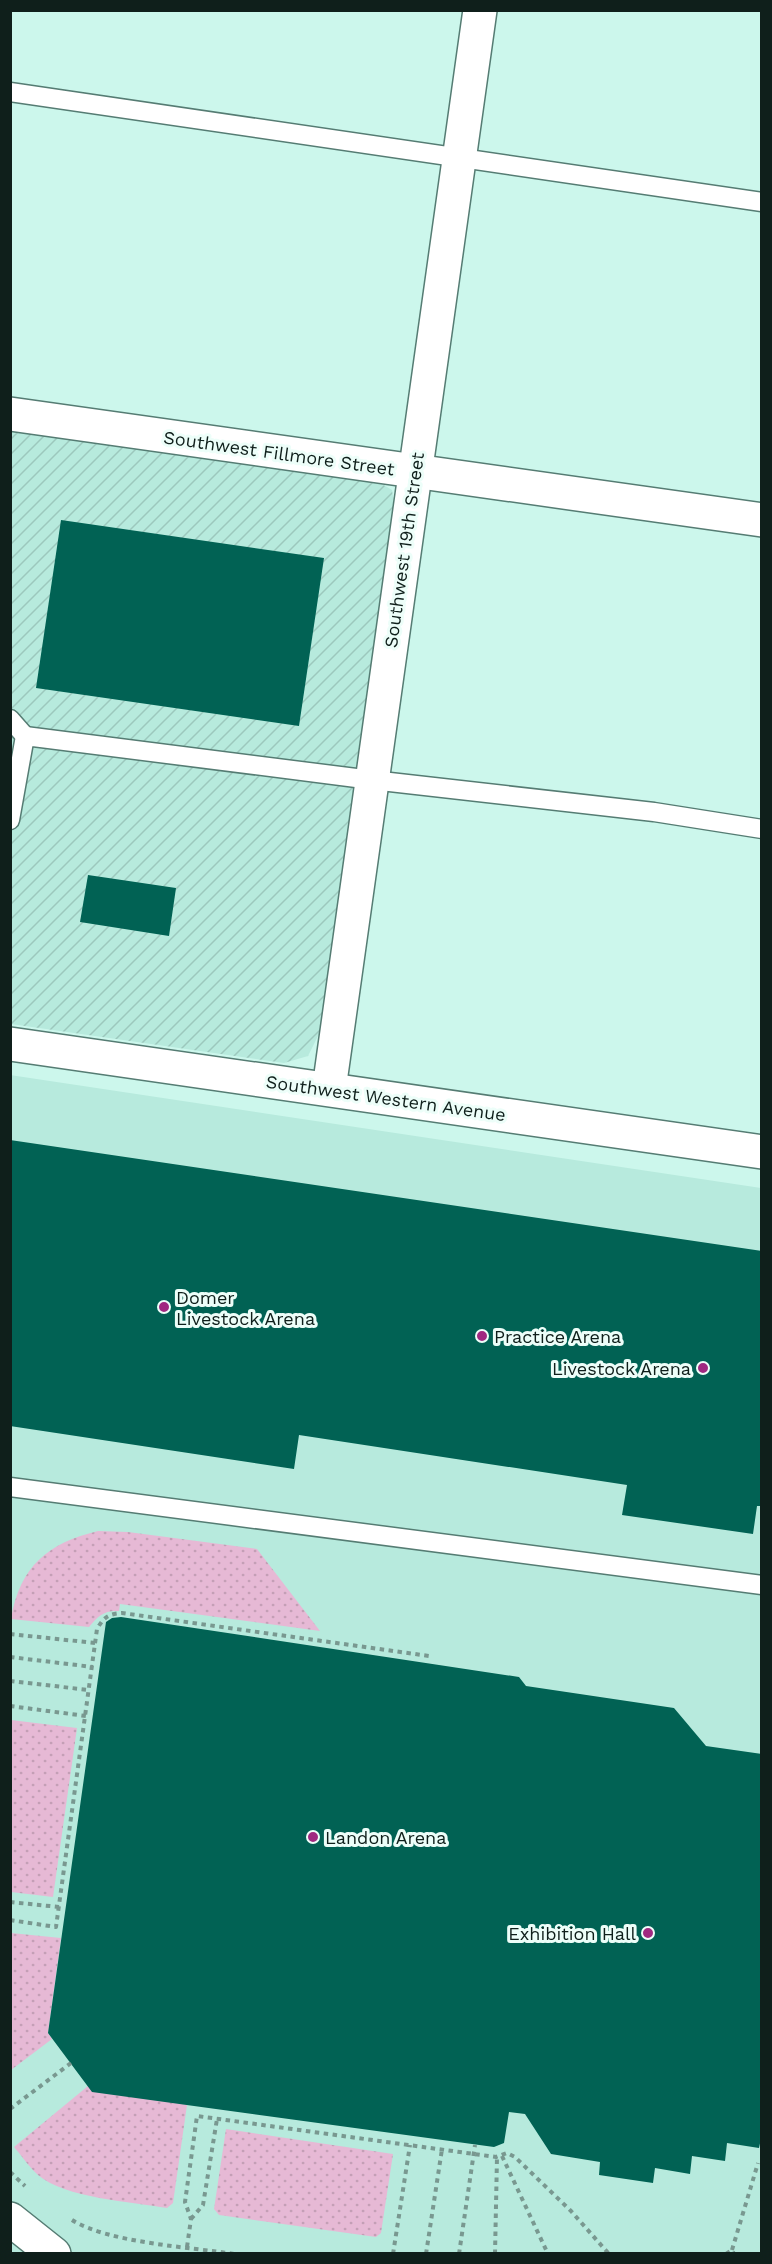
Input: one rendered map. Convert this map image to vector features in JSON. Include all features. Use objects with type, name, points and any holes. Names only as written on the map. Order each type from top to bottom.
[{"type":"street","name":"Southwest 19th Street","points":[[329,1089],[480,10]]},
{"type":"street","name":"Southwest Fillmore Street","points":[[10,414],[415,473],[762,520]]},
{"type":"street","name":"Southwest Western Avenue","points":[[10,1044],[762,1152]]},
{"type":"street","points":[[10,2219],[54,2253]]},
{"type":"lane","points":[[10,92],[762,202]]},
{"type":"lane","points":[[10,719],[25,736],[372,780],[654,812],[762,829]]},
{"type":"lane","points":[[10,820],[25,736]]},
{"type":"lane","points":[[10,1487],[762,1585]]},
{"type":"path","points":[[10,1920],[56,1927],[97,1629],[104,1618],[111,1614],[122,1613],[429,1656]]},
{"type":"path","points":[[10,1634],[95,1643]]},
{"type":"path","points":[[10,1657],[93,1667]]},
{"type":"path","points":[[10,1681],[89,1690]]},
{"type":"path","points":[[10,1706],[86,1716]]},
{"type":"path","points":[[10,1902],[59,1907]]},
{"type":"path","points":[[10,2109],[71,2063]]},
{"type":"path","points":[[188,2247],[191,2219],[184,2202],[197,2116],[474,2154],[499,2156],[507,2153],[515,2157],[571,2211],[609,2253]]},
{"type":"path","points":[[191,2219],[202,2205],[217,2119]]},
{"type":"path","points":[[393,2253],[410,2145]]},
{"type":"path","points":[[459,2253],[475,2145]]},
{"type":"path","points":[[426,2253],[442,2149]]},
{"type":"path","points":[[495,2253],[499,2156]]},
{"type":"path","points":[[499,2156],[548,2253]]},
{"type":"path","points":[[726,2253],[733,2252],[758,2163]]},
{"type":"path","points":[[10,2172],[27,2187]]},
{"type":"path","points":[[66,2217],[83,2227],[107,2233],[234,2253]]},
{"type":"shaded area","points":[[11,429],[377,481],[392,490],[395,510],[320,1032],[308,1056],[284,1063],[11,1024]]},
{"type":"shaded area","points":[[10,1075],[761,1188],[761,2253],[11,2253]]},
{"type":"shaded area","points":[[98,1531],[128,1532],[257,1549],[320,1631],[120,1604],[119,1611],[102,1614],[89,1627],[11,1619],[21,1585],[39,1560],[65,1542]]},
{"type":"shaded area","points":[[11,1720],[77,1728],[53,1897],[11,1892]]},
{"type":"shaded area","points":[[11,1933],[61,1938],[48,2033],[52,2039],[11,2070]]},
{"type":"shaded area","points":[[88,2086],[187,2105],[173,2203],[167,2208],[100,2198],[64,2189],[38,2175],[14,2147]]},
{"type":"shaded area","points":[[226,2129],[393,2154],[381,2233],[376,2237],[219,2215],[214,2209]]},
{"type":"building","points":[[61,520],[324,558],[299,726],[36,688]]},
{"type":"building","points":[[88,875],[176,888],[169,936],[80,922]]},
{"type":"building","points":[[10,1140],[762,1251],[762,1506],[757,1506],[753,1534],[622,1515],[627,1485],[299,1435],[294,1469],[10,1426]]},
{"type":"building","name":"Landon Arena","points":[[121,1617],[519,1677],[526,1686],[674,1708],[706,1746],[762,1754],[762,2134],[759,2148],[727,2143],[725,2161],[692,2156],[690,2174],[655,2168],[653,2183],[599,2175],[600,2162],[551,2154],[525,2114],[509,2112],[504,2143],[494,2147],[92,2092],[48,2033],[106,1622],[112,1618]]},
{"type":"place","name":"Domer Livestock Arena","points":[[164,1307]]},
{"type":"place","name":"Practice Arena","points":[[482,1336]]},
{"type":"place","name":"Livestock Arena","points":[[703,1368]]},
{"type":"place","name":"Landon Arena","points":[[313,1837]]},
{"type":"place","name":"Exhibition Hall","points":[[648,1933]]}]
